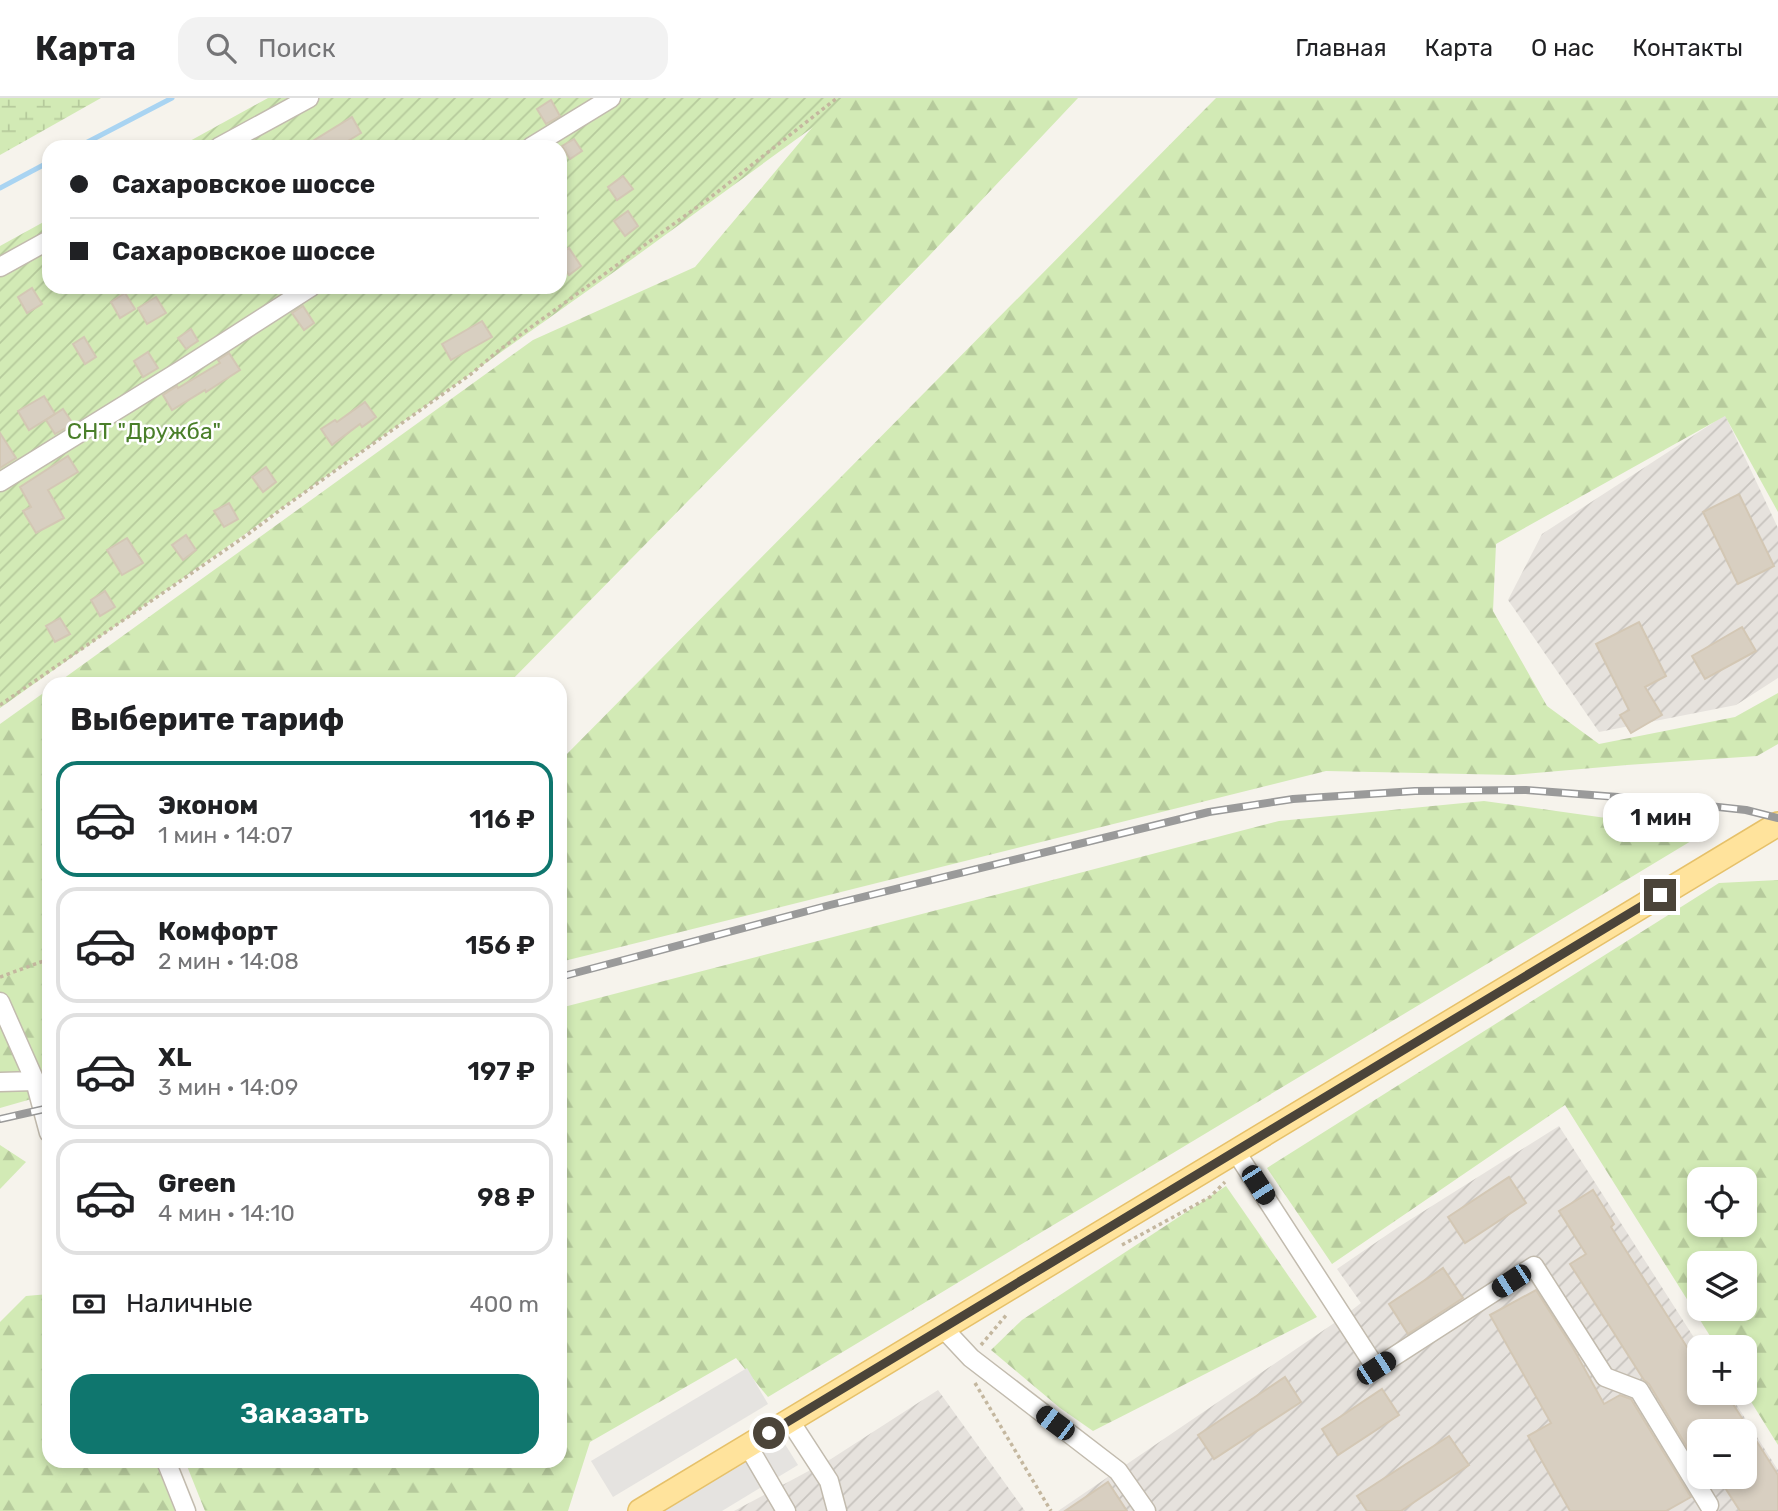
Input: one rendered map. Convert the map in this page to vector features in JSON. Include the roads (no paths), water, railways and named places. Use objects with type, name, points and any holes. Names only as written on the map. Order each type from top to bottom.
[{"type":"main road","points":[[640,1511],[942,1327],[1240,1158],[1778,824]]},
{"type":"street","points":[[232,140],[309,98]]},
{"type":"street","points":[[542,140],[611,98]]},
{"type":"street","points":[[0,267],[42,244]]},
{"type":"street","points":[[0,482],[300,294]]},
{"type":"street","points":[[0,1002],[35,1082],[42,1108]]},
{"type":"street","points":[[0,1082],[35,1082]]},
{"type":"street","points":[[1240,1158],[1376,1368],[1534,1266],[1605,1377],[1639,1390],[1709,1505]]},
{"type":"street","points":[[942,1327],[970,1366],[1118,1471],[1146,1511]]},
{"type":"street","points":[[790,1421],[829,1481],[837,1511]]},
{"type":"street","points":[[748,1446],[786,1511]]},
{"type":"street","points":[[169,1468],[186,1511]]},
{"type":"waterway","points":[[91,140],[172,98]]},
{"type":"waterway","points":[[0,188],[42,166]]},
{"type":"railway","points":[[567,975],[830,905],[1209,812],[1293,799],[1415,791],[1526,790],[1746,810],[1778,818]]},
{"type":"railway","points":[[0,1119],[42,1110]]},
{"type":"park label","name":"СНТ \"Дружба\"","points":[[144,431]]}]
